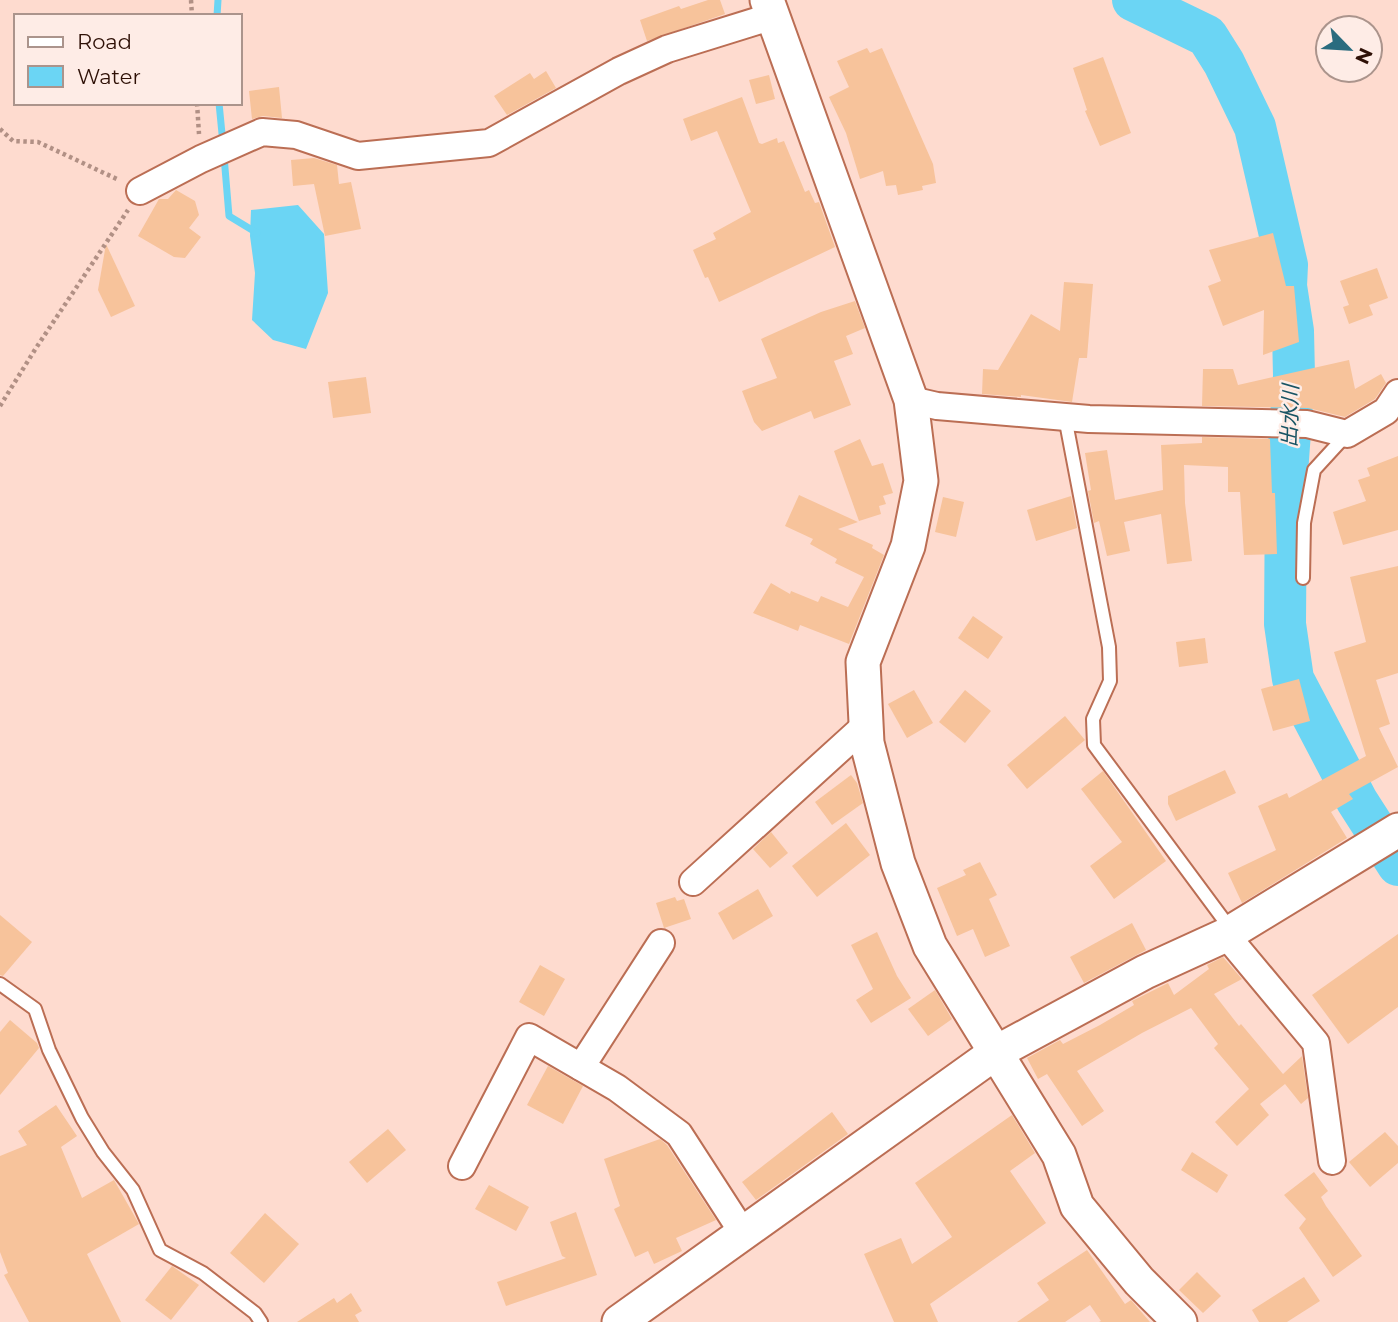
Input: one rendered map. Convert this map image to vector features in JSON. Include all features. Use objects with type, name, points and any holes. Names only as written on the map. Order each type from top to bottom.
[{"type":"street","points":[[140,191],[201,159],[262,132],[296,135],[358,156],[489,143],[619,71],[770,8],[911,400],[920,481],[908,546],[863,662],[867,743],[898,863],[930,946],[1059,1155],[1077,1206],[1139,1281],[1180,1322]]},
{"type":"street","points":[[1347,434],[1386,411],[1398,393]]},
{"type":"street","points":[[911,400],[937,406],[1065,417],[1196,423],[1307,424],[1347,434],[1398,424]]},
{"type":"street","points":[[693,882],[866,725]]},
{"type":"street","points":[[619,1322],[995,1052],[1145,972],[1229,933],[1398,830]]},
{"type":"street","points":[[1229,933],[1316,1043],[1332,1161]]},
{"type":"street","points":[[581,1067],[661,943]]},
{"type":"street","points":[[462,1166],[528,1037],[617,1088],[679,1134],[743,1233]]},
{"type":"lane","points":[[1065,417],[1109,647],[1110,681],[1093,719],[1094,745],[1229,933]]},
{"type":"lane","points":[[1303,578],[1304,523],[1314,470],[1347,434]]},
{"type":"lane","points":[[0,984],[35,1009],[48,1050],[82,1118],[103,1152],[133,1190],[160,1250],[202,1273],[256,1313],[261,1322]]},
{"type":"path","points":[[0,129],[13,141],[38,142],[140,191],[0,406]]},
{"type":"water","points":[[298,205],[324,234],[328,293],[306,349],[273,340],[252,320],[255,273],[250,236],[251,210]]},
{"type":"building","points":[[708,0],[720,0],[725,14],[647,41],[640,20],[679,6],[681,9]]},
{"type":"building","points":[[867,48],[870,53],[882,48],[933,164],[936,183],[922,186],[923,190],[898,195],[896,185],[886,186],[883,171],[860,179],[846,133],[829,97],[849,87],[837,61]]},
{"type":"building","points":[[1103,57],[1131,133],[1100,146],[1085,111],[1087,110],[1073,68]]},
{"type":"building","points":[[546,71],[556,88],[507,115],[494,96],[530,73],[534,79]]},
{"type":"building","points":[[769,75],[775,99],[756,104],[749,80]]},
{"type":"building","points":[[279,87],[282,118],[263,116],[252,119],[249,91]]},
{"type":"building","points":[[742,97],[759,143],[777,138],[778,143],[784,141],[805,192],[809,190],[815,203],[819,202],[835,247],[719,302],[693,250],[716,239],[713,233],[751,212],[717,131],[691,141],[683,119]]},
{"type":"building","points":[[314,158],[337,165],[339,184],[351,182],[361,229],[325,236],[314,184],[293,186],[291,160]]},
{"type":"building","points":[[176,190],[195,201],[199,215],[189,228],[201,237],[185,258],[174,257],[138,236],[159,199],[168,199]]},
{"type":"building","points":[[1273,233],[1286,286],[1294,286],[1299,342],[1263,355],[1264,310],[1223,326],[1208,286],[1221,281],[1209,250]]},
{"type":"building","points":[[106,244],[135,306],[111,317],[98,290]]},
{"type":"building","points":[[1377,268],[1388,298],[1369,305],[1373,315],[1349,324],[1343,307],[1349,305],[1340,281]]},
{"type":"building","points":[[1064,282],[1093,284],[1087,358],[1079,358],[1072,402],[1021,395],[982,394],[983,369],[998,370],[1031,314],[1060,331]]},
{"type":"building","points":[[855,301],[865,328],[846,336],[853,354],[834,361],[851,405],[814,419],[811,411],[762,431],[754,422],[742,391],[777,378],[761,339],[821,312]]},
{"type":"building","points":[[1349,360],[1355,389],[1381,374],[1386,383],[1375,399],[1345,417],[1308,408],[1202,406],[1203,369],[1233,369],[1238,385]]},
{"type":"building","points":[[366,377],[371,413],[333,418],[328,382]]},
{"type":"building","points":[[1202,437],[1270,439],[1277,554],[1244,555],[1240,492],[1228,492],[1228,467],[1184,465],[1185,503],[1192,561],[1167,564],[1161,514],[1124,522],[1130,551],[1107,556],[1099,521],[1094,523],[1085,453],[1107,450],[1115,500],[1163,490],[1161,445],[1202,443]]},
{"type":"building","points":[[860,439],[872,466],[883,463],[893,493],[883,496],[886,504],[879,506],[881,514],[859,521],[834,451]]},
{"type":"building","points":[[1398,456],[1398,530],[1343,545],[1333,512],[1366,501],[1358,480],[1370,476],[1367,468]]},
{"type":"building","points":[[799,495],[858,522],[838,529],[873,545],[872,548],[884,555],[849,644],[800,625],[798,631],[753,613],[771,583],[790,594],[791,591],[818,602],[821,596],[848,607],[864,577],[835,563],[837,559],[810,544],[813,539],[785,526]]},
{"type":"building","points":[[1071,496],[1077,528],[1036,541],[1027,510]]},
{"type":"building","points":[[943,497],[964,502],[956,537],[935,532]]},
{"type":"building","points":[[1398,566],[1398,673],[1376,680],[1390,724],[1379,728],[1398,767],[1349,794],[1353,799],[1331,812],[1347,838],[1242,903],[1228,873],[1276,850],[1258,806],[1287,793],[1289,798],[1366,756],[1334,652],[1366,642],[1350,577]]},
{"type":"building","points":[[973,616],[1003,637],[988,659],[958,638]]},
{"type":"building","points":[[1205,638],[1208,663],[1179,667],[1176,642]]},
{"type":"building","points":[[1299,679],[1310,721],[1273,731],[1261,689]]},
{"type":"building","points":[[914,690],[933,723],[907,738],[888,704]]},
{"type":"building","points":[[965,690],[991,711],[965,743],[939,722]]},
{"type":"building","points":[[1065,716],[1085,740],[1027,789],[1007,765]]},
{"type":"building","points":[[1225,770],[1236,793],[1176,821],[1168,804],[1168,796]]},
{"type":"building","points":[[1103,771],[1166,861],[1114,899],[1090,866],[1122,842],[1081,789]]},
{"type":"building","points":[[851,775],[857,783],[863,803],[832,825],[815,802]]},
{"type":"building","points":[[846,823],[870,855],[817,897],[792,866]]},
{"type":"building","points":[[771,832],[788,853],[770,868],[753,849]]},
{"type":"building","points":[[980,862],[997,895],[989,899],[1010,946],[985,957],[973,929],[957,936],[937,888],[966,875],[963,870]]},
{"type":"building","points":[[758,889],[773,916],[733,940],[718,913]]},
{"type":"building","points":[[675,897],[677,901],[684,899],[691,919],[664,928],[656,903]]},
{"type":"building","points":[[0,915],[32,942],[3,976],[0,975]]},
{"type":"building","points":[[1132,923],[1146,950],[1084,983],[1070,957]]},
{"type":"building","points":[[877,932],[897,976],[911,998],[871,1023],[856,1000],[873,989],[851,945]]},
{"type":"building","points":[[1398,934],[1398,1007],[1348,1044],[1312,995]]},
{"type":"building","points":[[1223,957],[1242,979],[1214,994],[1283,1074],[1302,1056],[1308,1098],[1301,1104],[1285,1084],[1260,1104],[1269,1115],[1237,1146],[1215,1122],[1249,1089],[1214,1048],[1218,1044],[1191,1008],[1077,1071],[1104,1111],[1082,1126],[1047,1074],[1038,1079],[1027,1058],[1060,1040],[1063,1044],[1100,1025],[1134,1005],[1132,1001],[1168,983],[1174,995],[1209,969],[1207,965]]},
{"type":"building","points":[[540,965],[565,979],[544,1016],[519,1002]]},
{"type":"building","points":[[935,990],[952,1019],[928,1036],[908,1009]]},
{"type":"building","points":[[10,1020],[37,1043],[39,1048],[0,1095],[0,1032]]},
{"type":"building","points":[[548,1066],[583,1086],[563,1124],[527,1105]]},
{"type":"building","points":[[56,1105],[77,1136],[61,1147],[82,1198],[114,1180],[139,1224],[87,1254],[121,1322],[29,1322],[4,1275],[8,1273],[0,1252],[0,1156],[27,1145],[18,1131]]},
{"type":"building","points":[[832,1112],[848,1134],[756,1200],[742,1182]]},
{"type":"building","points":[[1012,1115],[1035,1153],[1010,1171],[1046,1223],[930,1304],[938,1322],[894,1322],[864,1254],[901,1238],[912,1264],[952,1237],[915,1183]]},
{"type":"building","points":[[388,1129],[406,1150],[367,1183],[349,1162]]},
{"type":"building","points":[[1385,1132],[1398,1146],[1398,1163],[1370,1187],[1349,1162]]},
{"type":"building","points":[[660,1139],[667,1145],[716,1220],[676,1238],[682,1251],[654,1264],[648,1251],[635,1257],[614,1209],[620,1206],[604,1159]]},
{"type":"building","points":[[1192,1152],[1228,1175],[1217,1193],[1181,1170]]},
{"type":"building","points":[[1314,1172],[1328,1191],[1321,1197],[1326,1206],[1362,1256],[1333,1277],[1299,1228],[1306,1219],[1284,1195]]},
{"type":"building","points":[[489,1185],[529,1207],[516,1231],[475,1209]]},
{"type":"building","points":[[576,1212],[597,1275],[506,1306],[497,1282],[566,1258],[562,1256],[550,1222]]},
{"type":"building","points":[[265,1213],[299,1244],[264,1283],[230,1253]]},
{"type":"building","points":[[1087,1250],[1125,1304],[1131,1300],[1150,1322],[1099,1322],[1101,1321],[1090,1305],[1065,1322],[1017,1322],[1049,1300],[1037,1283]]},
{"type":"building","points":[[172,1266],[199,1285],[171,1320],[145,1300]]},
{"type":"building","points":[[1197,1272],[1221,1296],[1203,1313],[1179,1290]]},
{"type":"building","points":[[1304,1277],[1320,1301],[1287,1322],[1259,1322],[1252,1310]]},
{"type":"building","points":[[351,1293],[362,1311],[355,1315],[359,1322],[297,1322],[334,1298],[337,1303]]},
{"type":"waterway","points":[[217,14],[218,0]]},
{"type":"waterway","name":"出水川","points":[[1133,0],[1207,36],[1224,63],[1255,127],[1287,265],[1286,286],[1293,331],[1294,376],[1286,487],[1285,624],[1293,679],[1357,801],[1398,865]]},
{"type":"waterway","points":[[219,105],[223,144]]},
{"type":"waterway","points":[[224,156],[229,216],[257,233]]}]
